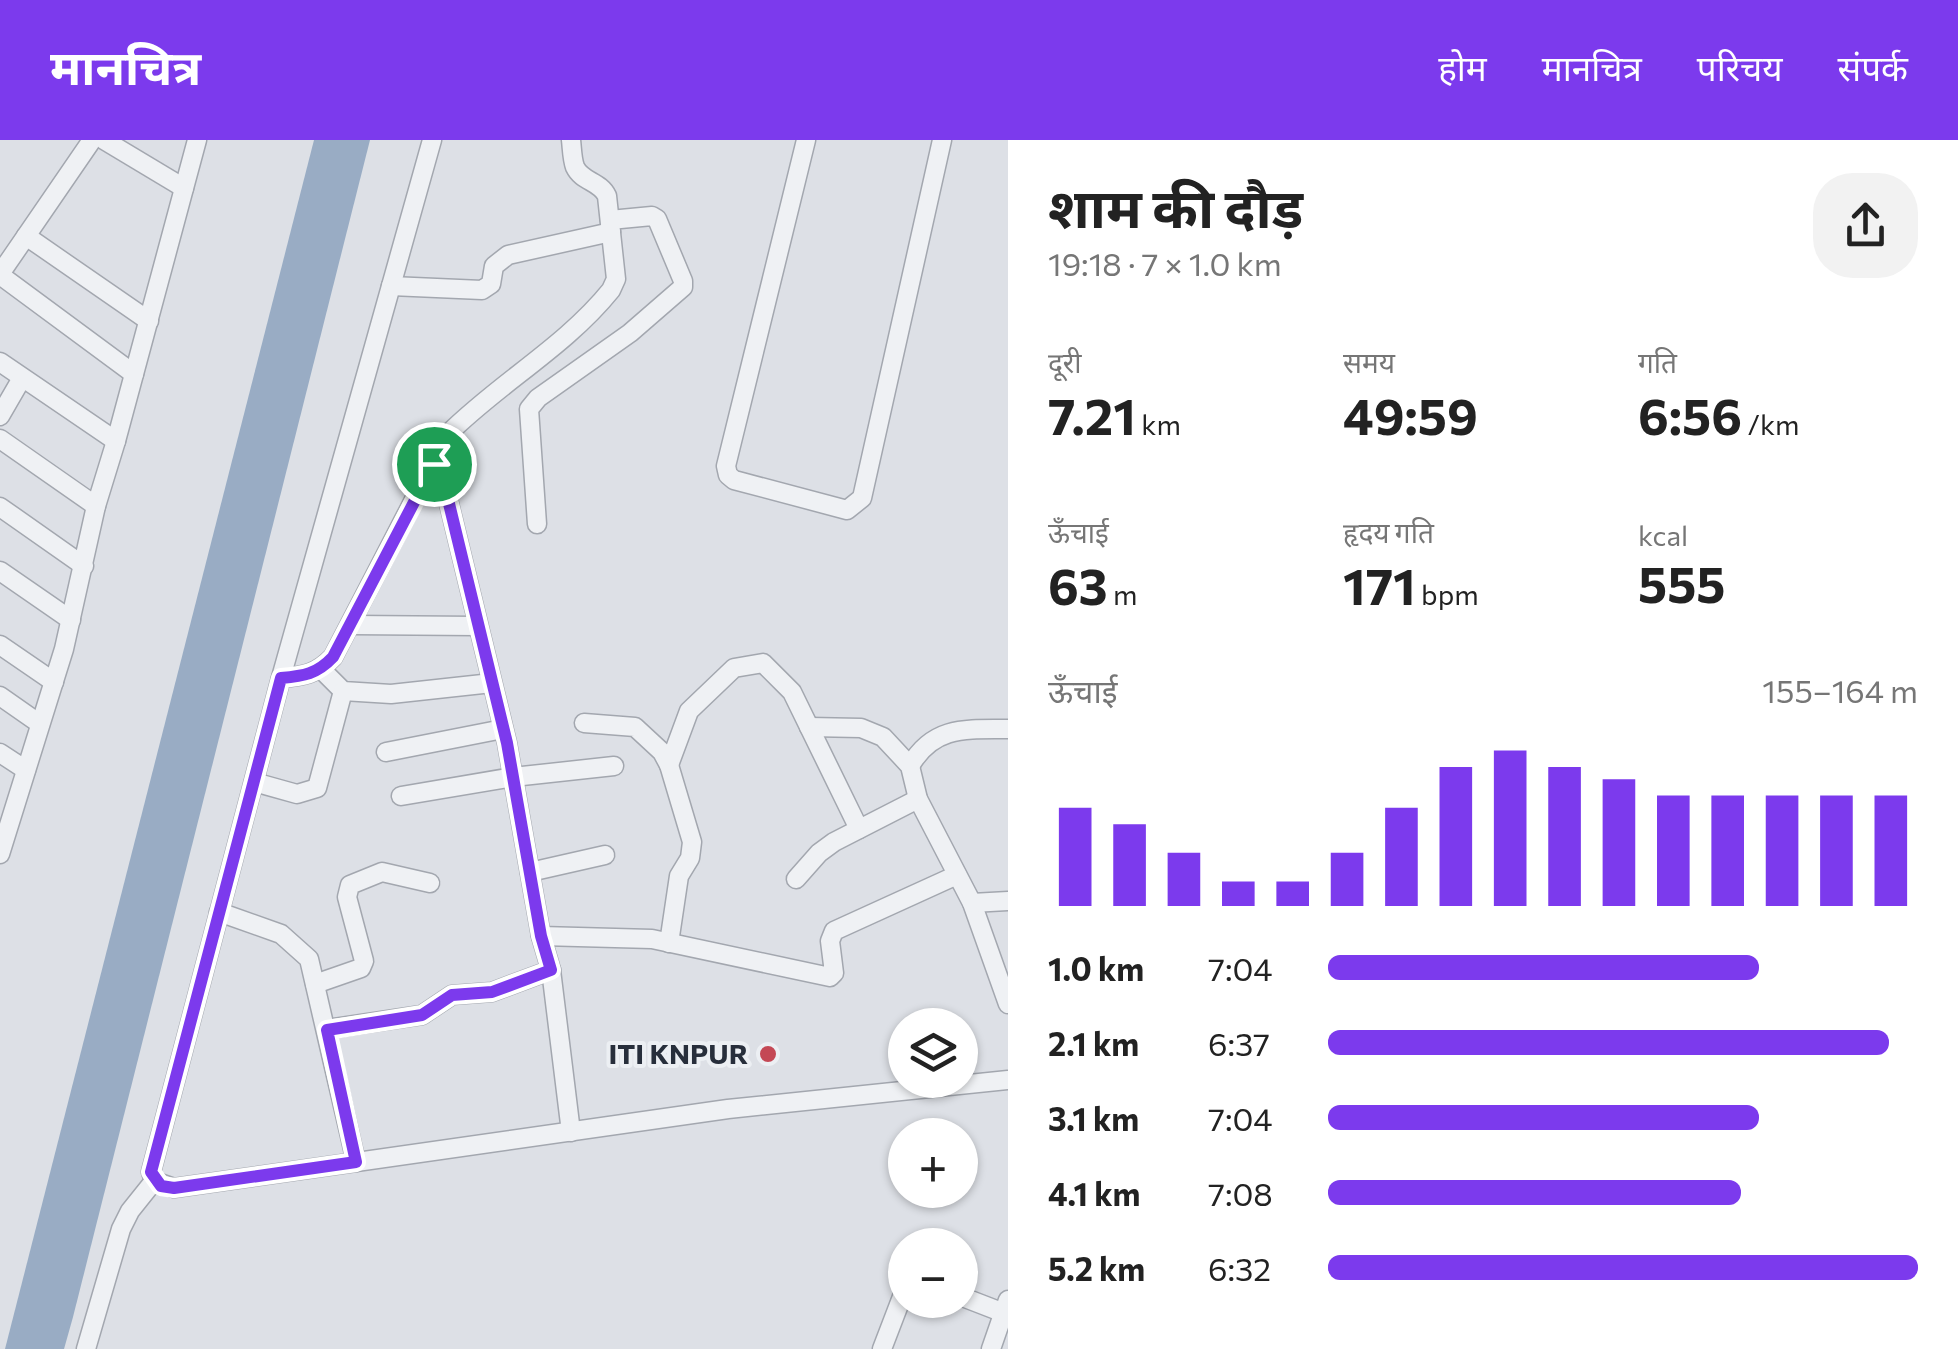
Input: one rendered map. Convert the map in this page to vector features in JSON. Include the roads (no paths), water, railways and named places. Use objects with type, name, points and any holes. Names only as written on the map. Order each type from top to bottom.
[{"type":"street","points":[[92,140],[0,274],[134,374]]},
{"type":"street","points":[[104,140],[184,188]]},
{"type":"street","points":[[0,854],[4,819],[26,770],[54,682],[96,506],[197,140]]},
{"type":"street","points":[[154,1181],[151,1172],[281,678],[432,140]]},
{"type":"street","points":[[281,678],[308,676],[321,670],[333,657],[448,434],[530,367],[610,290],[616,278],[604,189],[576,168],[571,140]]},
{"type":"street","points":[[806,140],[726,466],[734,480],[846,510],[862,498],[942,140]]},
{"type":"street","points":[[391,286],[482,290],[491,284],[494,266],[508,255],[610,226],[657,218],[684,281],[683,287],[630,333],[538,398],[530,408],[537,524]]},
{"type":"street","points":[[26,236],[148,321]]},
{"type":"street","points":[[0,362],[116,442]]},
{"type":"street","points":[[0,416],[22,378]]},
{"type":"street","points":[[0,439],[96,506]]},
{"type":"street","points":[[434,464],[444,483],[504,730],[541,936],[551,970],[572,1132]]},
{"type":"street","points":[[0,507],[84,566]]},
{"type":"street","points":[[0,571],[71,620]]},
{"type":"street","points":[[352,625],[478,626]]},
{"type":"street","points":[[0,645],[54,682]]},
{"type":"street","points":[[669,765],[689,711],[734,668],[763,663],[792,692],[859,829]]},
{"type":"street","points":[[321,670],[343,691],[391,694],[492,683]]},
{"type":"street","points":[[254,782],[297,794],[317,788],[343,691]]},
{"type":"street","points":[[0,696],[40,724]]},
{"type":"street","points":[[584,724],[635,726],[662,752],[669,765],[692,851],[679,876],[669,943]]},
{"type":"street","points":[[809,727],[860,728],[882,736],[910,766],[918,799],[972,903],[1008,1004]]},
{"type":"street","points":[[910,766],[928,740],[943,734],[1008,729]]},
{"type":"street","points":[[386,752],[504,730]]},
{"type":"street","points":[[0,752],[26,770]]},
{"type":"street","points":[[401,796],[513,777],[614,766]]},
{"type":"street","points":[[796,880],[819,852],[918,799]]},
{"type":"street","points":[[530,872],[605,855]]},
{"type":"street","points":[[315,984],[361,968],[364,961],[347,898],[350,885],[382,872],[430,882]]},
{"type":"street","points":[[541,936],[652,939],[830,977],[834,973],[830,941],[834,932],[957,875]]},
{"type":"street","points":[[972,903],[1008,901]]},
{"type":"street","points":[[219,912],[292,941],[309,959],[356,1162]]},
{"type":"street","points":[[327,1030],[422,1015],[452,995],[492,992],[551,970]]},
{"type":"street","points":[[154,1181],[174,1188],[728,1109],[1008,1080]]},
{"type":"street","points":[[86,1349],[122,1230],[130,1211],[154,1181]]},
{"type":"street","points":[[978,1300],[1006,1307],[991,1349]]},
{"type":"street","points":[[882,1349],[894,1318]]},
{"type":"water","points":[[314,140],[370,140],[73,1317],[64,1349],[5,1349]]},
{"type":"place","name":"ITI KNPUR","points":[[768,1054]]}]
